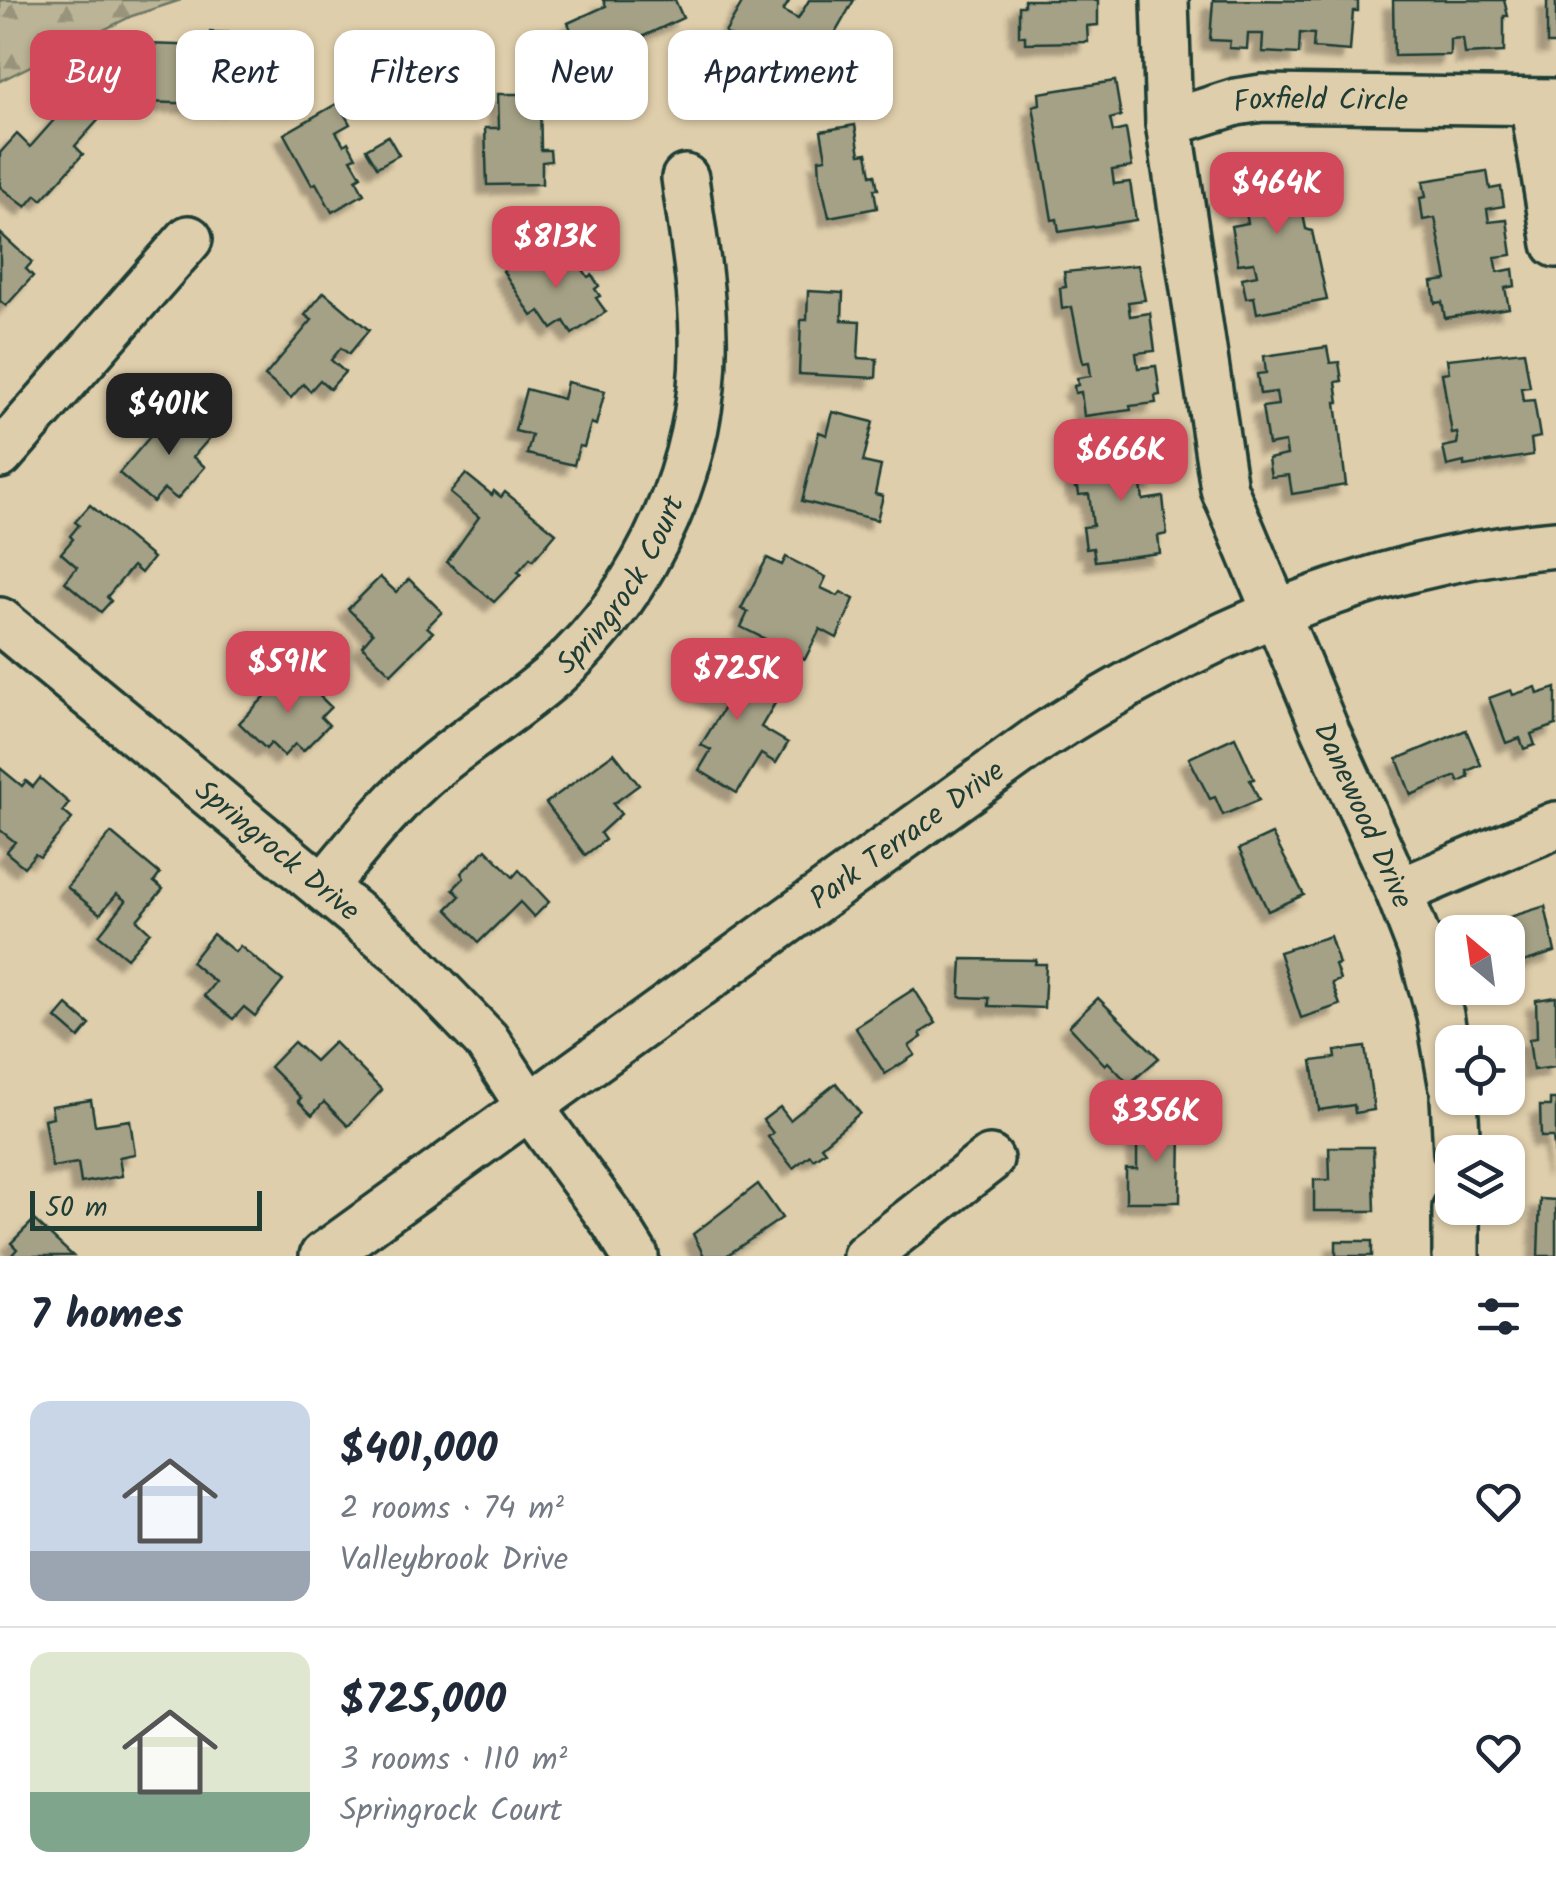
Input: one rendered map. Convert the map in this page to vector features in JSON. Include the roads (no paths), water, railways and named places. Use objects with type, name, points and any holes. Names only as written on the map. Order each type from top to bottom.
[{"type":"street","points":[[1166,0],[1168,123],[1224,489],[1276,611]]},
{"type":"street","name":"Foxfield Circle","points":[[1168,123],[1262,98],[1545,102]]},
{"type":"street","points":[[1545,102],[1556,244]]},
{"type":"street","name":"Springrock Court","points":[[323,887],[382,816],[422,778],[555,674],[588,640],[652,548],[686,463],[700,400],[701,302],[685,178]]},
{"type":"street","points":[[0,455],[189,238]]},
{"type":"street","name":"Park Terrace Drive","points":[[323,1256],[1040,738],[1110,693],[1195,646],[1276,611],[1367,581],[1449,560],[1556,544]]},
{"type":"street","name":"Danewood Drive","points":[[1276,611],[1399,892],[1422,951],[1442,1025]]},
{"type":"street","name":"Springrock Drive","points":[[0,620],[323,887],[443,992],[486,1040],[634,1256]]},
{"type":"street","points":[[1399,892],[1556,824]]},
{"type":"street","points":[[866,1256],[990,1158]]},
{"type":"street","points":[[1456,1225],[1456,1256]]}]
